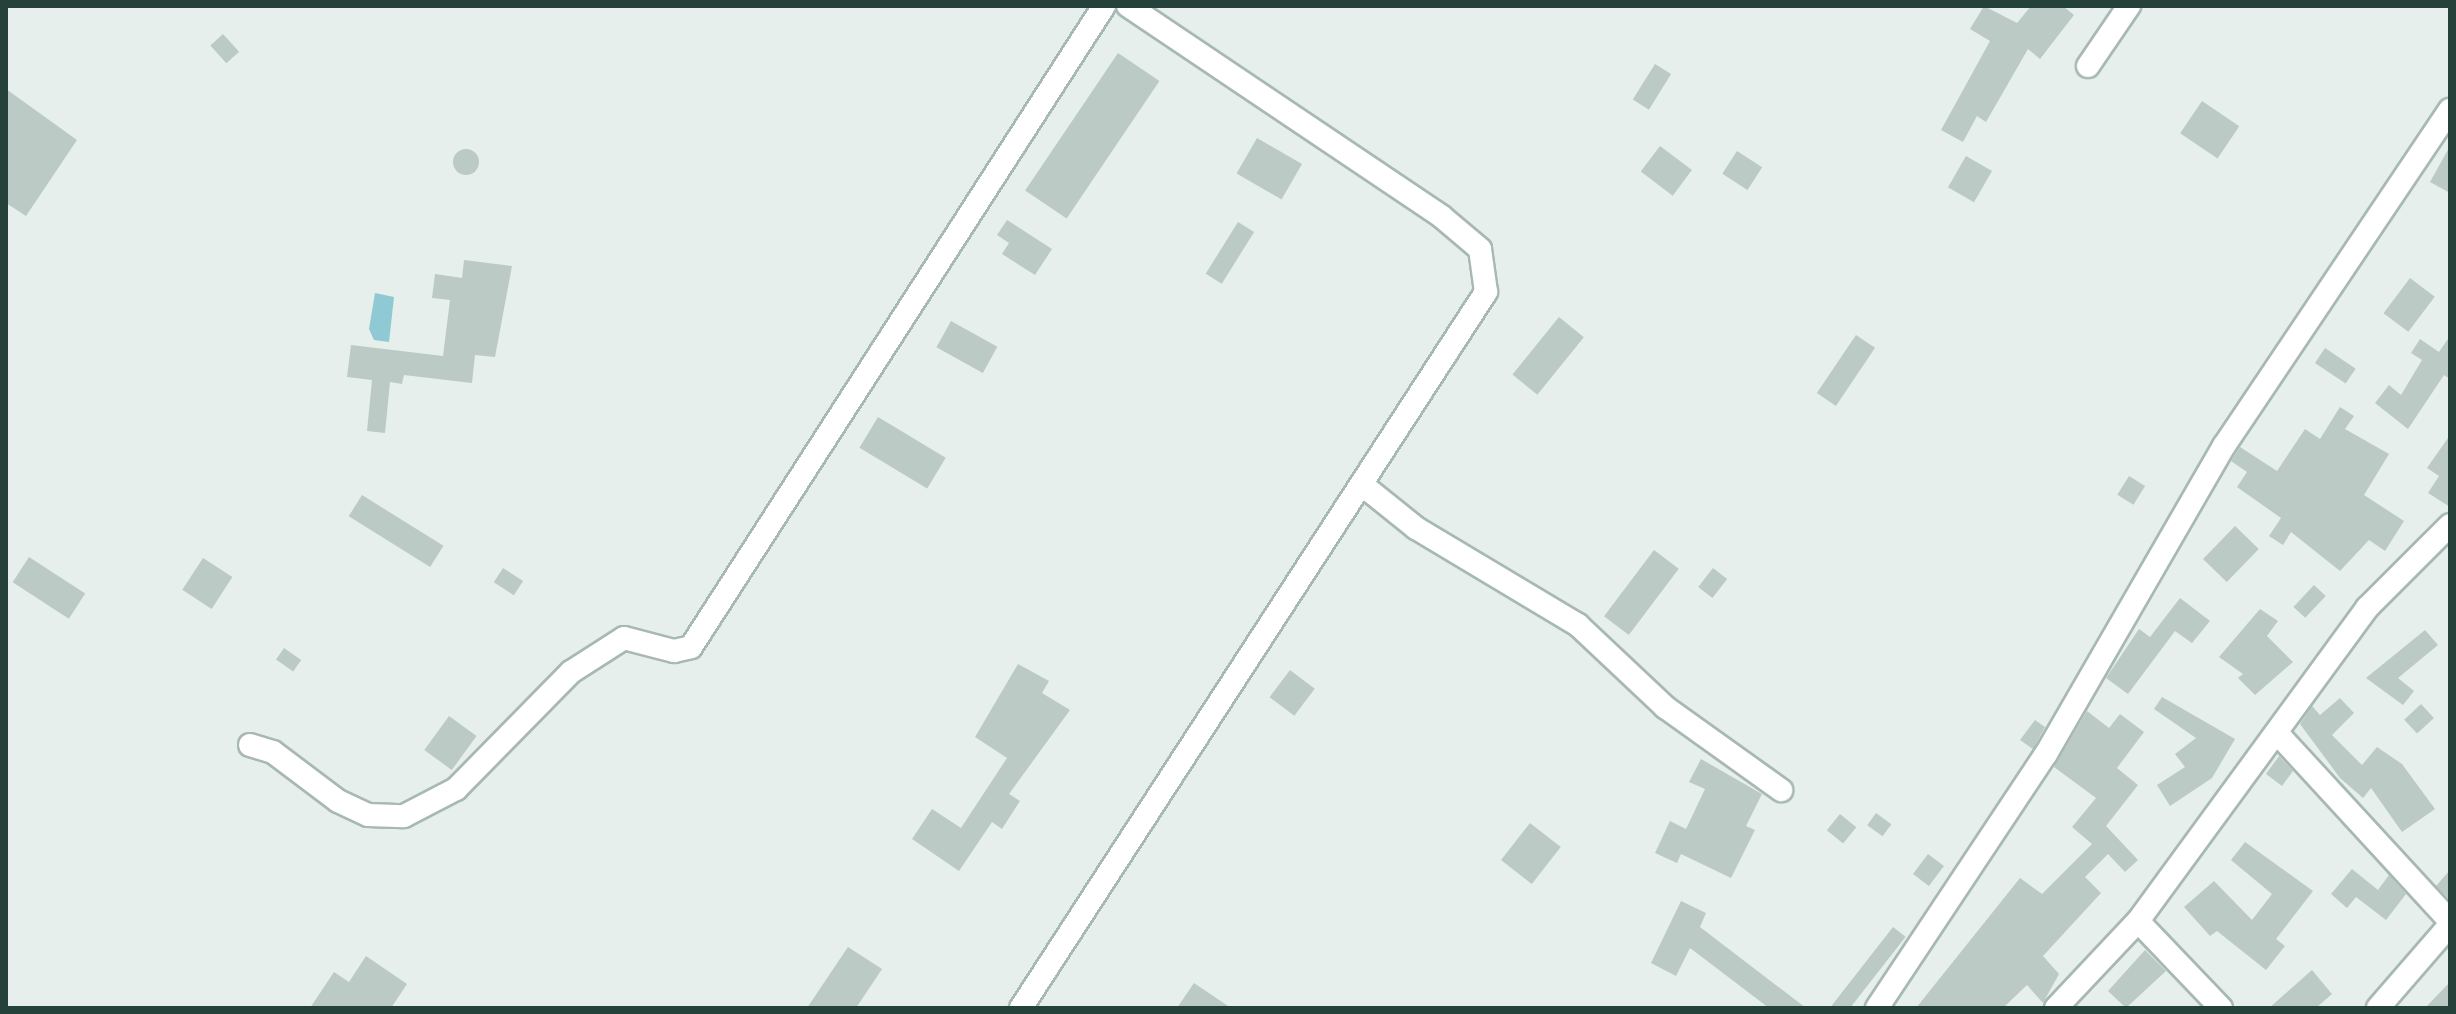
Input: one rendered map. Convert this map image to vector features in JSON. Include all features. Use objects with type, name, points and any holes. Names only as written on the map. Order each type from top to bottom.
[{"type":"street","points":[[250,745],[273,752],[338,801],[368,815],[404,816],[456,789],[571,672],[624,638],[674,651],[691,647],[1104,6]]},
{"type":"street","points":[[1021,1008],[1365,487],[1480,303],[1488,269],[1480,249],[1128,6]]},
{"type":"street","points":[[2088,66],[2129,6]]},
{"type":"street","points":[[1877,1008],[2046,754],[2224,446],[2450,110]]},
{"type":"street","points":[[1365,487],[1416,528],[1578,625],[1675,716],[1781,790]]},
{"type":"street","points":[[2056,1008],[2138,921],[2367,608],[2450,525]]},
{"type":"street","points":[[2277,733],[2450,923],[2378,1008]]},
{"type":"street","points":[[2138,921],[2221,1008]]},
{"type":"water","points":[[375,293],[394,297],[389,342],[374,340],[369,329]]},
{"type":"building","points":[[1984,6],[2017,23],[2031,6],[2063,6],[2074,15],[2040,59],[2028,49],[1986,122],[1977,116],[1963,142],[1941,130],[1990,41],[1970,29]]},
{"type":"building","points":[[223,34],[239,52],[226,63],[210,45]]},
{"type":"building","points":[[1118,53],[1159,81],[1067,219],[1025,191]]},
{"type":"building","points":[[1655,64],[1671,74],[1649,110],[1633,100]]},
{"type":"building","points":[[6,89],[77,140],[26,216],[6,203]]},
{"type":"building","points":[[2202,101],[2239,126],[2217,158],[2180,133]]},
{"type":"building","points":[[1257,138],[1302,164],[1282,200],[1236,174]]},
{"type":"building","points":[[1660,146],[1692,170],[1673,196],[1641,172]]},
{"type":"building","points":[[2450,146],[2450,193],[2430,182]]},
{"type":"building","points":[[466,149],[475,153],[479,162],[475,171],[466,175],[457,171],[453,162],[457,153]]},
{"type":"building","points":[[1737,151],[1762,167],[1747,190],[1722,174]]},
{"type":"building","points":[[1966,156],[1992,171],[1974,202],[1948,187]]},
{"type":"building","points":[[1007,220],[1052,249],[1035,275],[1002,254],[1009,243],[997,235]]},
{"type":"building","points":[[1238,222],[1254,232],[1222,284],[1206,274]]},
{"type":"building","points":[[464,260],[512,266],[495,357],[475,355],[472,383],[404,375],[402,384],[390,382],[385,433],[367,431],[372,380],[347,377],[351,345],[443,356],[450,300],[432,298],[435,274],[462,278]]},
{"type":"building","points":[[2410,278],[2435,297],[2408,332],[2384,313]]},
{"type":"building","points":[[1559,317],[1584,337],[1537,395],[1512,375]]},
{"type":"building","points":[[951,321],[997,347],[983,373],[936,347]]},
{"type":"building","points":[[1856,335],[1875,348],[1836,406],[1817,393]]},
{"type":"building","points":[[2450,336],[2450,379],[2444,375],[2408,429],[2375,403],[2389,385],[2401,395],[2422,360],[2411,353],[2420,339],[2439,352]]},
{"type":"building","points":[[2325,348],[2356,369],[2346,384],[2315,363]]},
{"type":"building","points":[[2340,407],[2354,416],[2345,429],[2389,454],[2364,495],[2404,521],[2385,551],[2369,540],[2340,571],[2291,532],[2283,545],[2269,536],[2281,518],[2237,487],[2247,472],[2231,461],[2240,447],[2277,471],[2305,429],[2320,439]]},
{"type":"building","points":[[878,417],[946,458],[927,489],[859,448]]},
{"type":"building","points":[[2450,435],[2450,507],[2428,493],[2439,476],[2427,468]]},
{"type":"building","points":[[2129,476],[2145,486],[2133,505],[2117,495]]},
{"type":"building","points":[[362,495],[443,546],[430,567],[349,516]]},
{"type":"building","points":[[2235,526],[2259,549],[2227,582],[2203,559]]},
{"type":"building","points":[[1654,550],[1679,569],[1629,635],[1604,616]]},
{"type":"building","points":[[29,557],[85,593],[69,619],[13,582]]},
{"type":"building","points":[[203,558],[232,577],[212,609],[182,590]]},
{"type":"building","points":[[503,568],[523,581],[514,595],[494,582]]},
{"type":"building","points":[[1713,568],[1727,579],[1712,598],[1698,587]]},
{"type":"building","points":[[2314,585],[2326,596],[2305,618],[2294,607]]},
{"type":"building","points":[[2180,598],[2210,621],[2192,643],[2175,631],[2128,694],[2106,678],[2139,629],[2150,637]]},
{"type":"building","points":[[2260,609],[2278,621],[2267,636],[2293,662],[2255,695],[2238,678],[2243,674],[2219,657]]},
{"type":"building","points":[[2425,630],[2438,645],[2398,678],[2414,691],[2403,705],[2366,678]]},
{"type":"building","points":[[284,648],[301,660],[293,672],[276,659]]},
{"type":"building","points":[[1018,664],[1049,681],[1042,693],[1070,710],[1009,794],[1020,801],[1002,829],[992,822],[959,871],[912,839],[932,809],[961,828],[1007,758],[975,737]]},
{"type":"building","points":[[1290,670],[1315,689],[1294,716],[1270,697]]},
{"type":"building","points":[[2162,697],[2235,739],[2212,778],[2170,806],[2157,785],[2185,767],[2175,754],[2196,738],[2154,709]]},
{"type":"building","points":[[2340,698],[2354,713],[2332,735],[2362,765],[2377,747],[2402,764],[2435,809],[2402,832],[2371,788],[2363,798],[2340,778],[2300,724],[2312,706],[2320,715]]},
{"type":"building","points":[[2421,704],[2434,718],[2417,734],[2404,720]]},
{"type":"building","points":[[2087,711],[2109,728],[2120,714],[2144,732],[2117,768],[2138,785],[2106,826],[2138,860],[2125,872],[2108,854],[2085,877],[2101,893],[2043,956],[2059,974],[2043,1003],[2027,985],[2003,1008],[1916,1008],[2020,878],[2042,894],[2092,844],[2072,827],[2096,798],[2054,767]]},
{"type":"building","points":[[449,716],[477,736],[452,770],[424,750]]},
{"type":"building","points":[[2035,720],[2045,727],[2033,749],[2020,740]]},
{"type":"building","points":[[2279,756],[2293,771],[2282,786],[2266,774]]},
{"type":"building","points":[[1701,759],[1762,794],[1746,826],[1755,830],[1731,878],[1681,854],[1677,863],[1655,853],[1670,821],[1686,829],[1705,789],[1689,782]]},
{"type":"building","points":[[1876,813],[1891,824],[1883,836],[1867,825]]},
{"type":"building","points":[[1840,814],[1856,827],[1843,844],[1827,830]]},
{"type":"building","points":[[1530,823],[1561,847],[1532,884],[1501,860]]},
{"type":"building","points":[[2245,842],[2313,891],[2276,939],[2285,946],[2266,970],[2217,931],[2210,936],[2184,907],[2214,881],[2252,920],[2272,894],[2231,860]]},
{"type":"building","points":[[1928,854],[1944,866],[1929,886],[1913,874]]},
{"type":"building","points":[[2352,869],[2378,890],[2389,875],[2406,894],[2386,920],[2356,897],[2347,908],[2331,894]]},
{"type":"building","points":[[2450,870],[2450,896],[2448,898],[2436,886]]},
{"type":"building","points":[[1681,901],[1706,913],[1700,927],[1806,1008],[1769,1008],[1690,948],[1676,976],[1651,963]]},
{"type":"building","points":[[1893,927],[1906,937],[1850,1008],[1830,1007]]},
{"type":"building","points":[[848,947],[882,969],[856,1008],[807,1008]]},
{"type":"building","points":[[2145,950],[2166,971],[2126,1008],[2108,991]]},
{"type":"building","points":[[366,956],[407,984],[391,1008],[310,1008],[334,972],[349,982]]},
{"type":"building","points":[[2312,970],[2332,994],[2316,1008],[2269,1008]]},
{"type":"building","points":[[2450,982],[2450,1008],[2425,1008]]},
{"type":"building","points":[[1194,983],[1231,1008],[1177,1008]]}]
